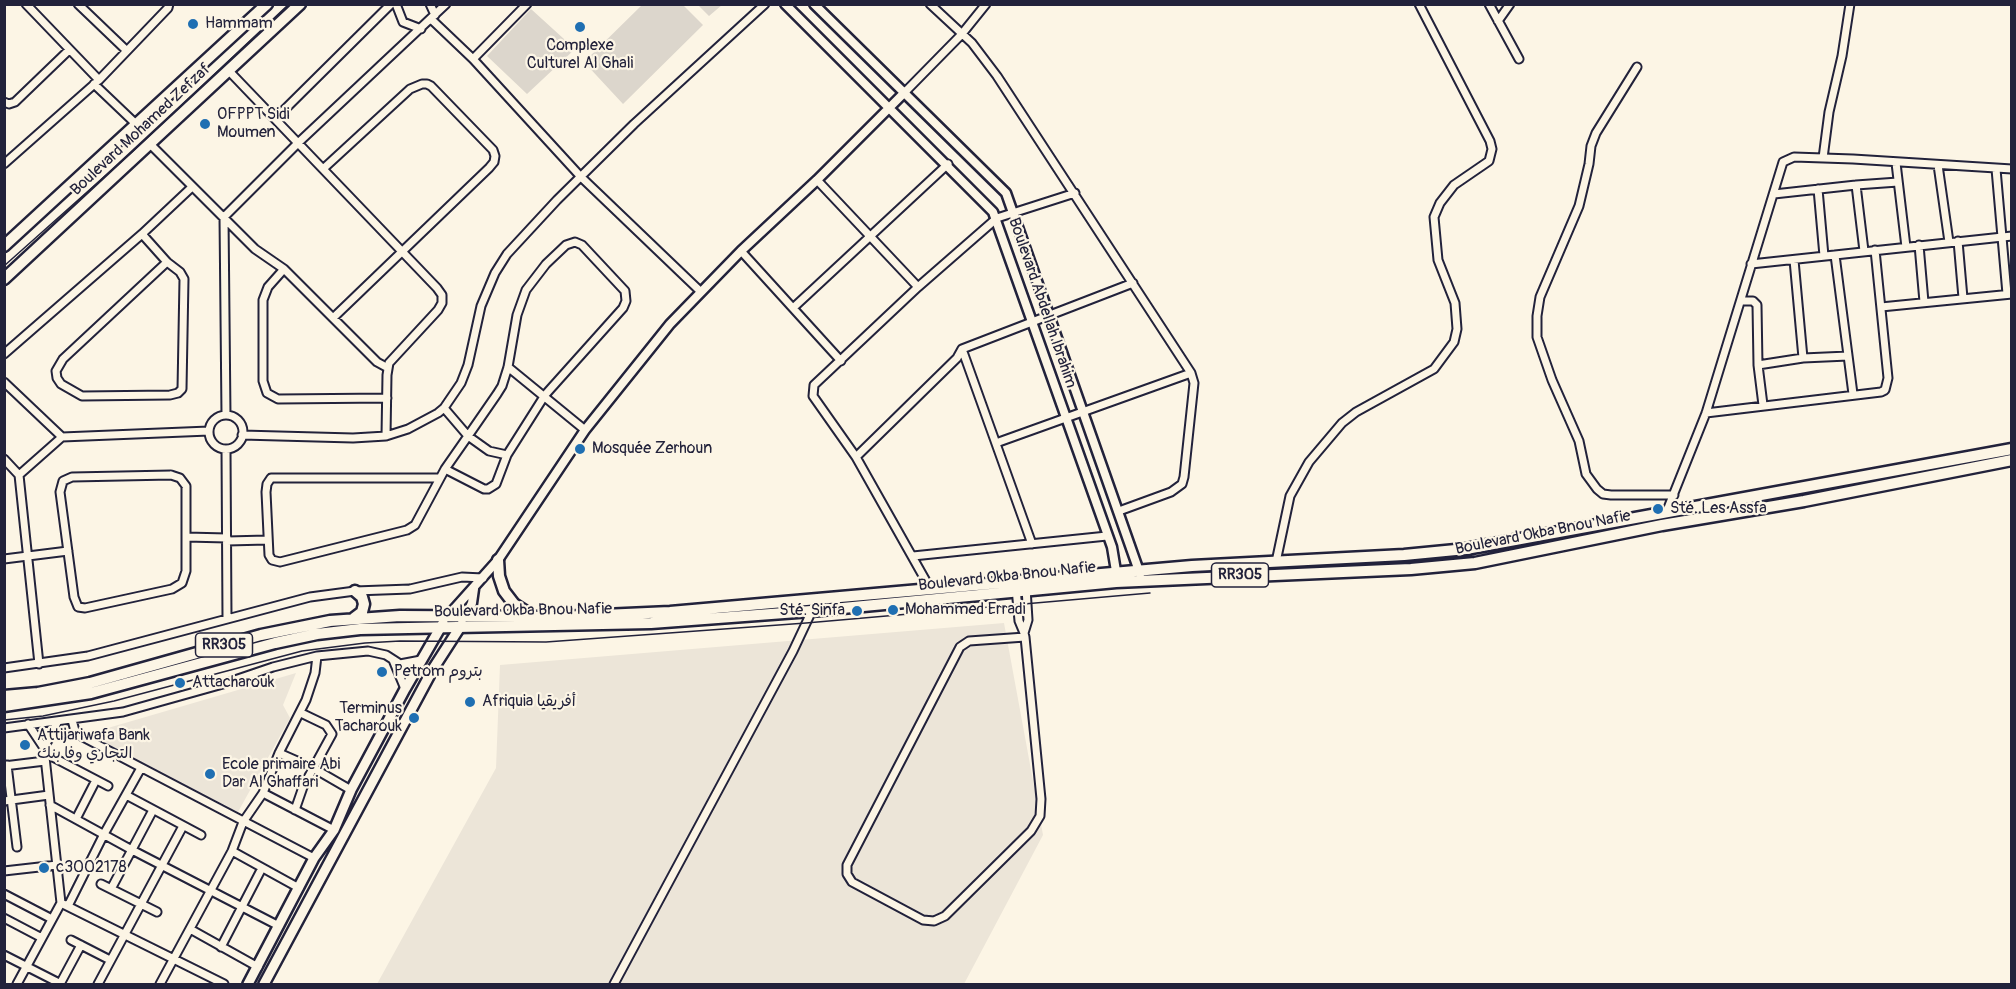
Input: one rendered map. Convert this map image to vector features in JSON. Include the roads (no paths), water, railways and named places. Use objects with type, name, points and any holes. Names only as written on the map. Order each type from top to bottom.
[{"type":"main road","name":"Boulevard Mohamed Zefzaf","points":[[4,279],[300,4]]},
{"type":"main road","name":"Boulevard Mohamed Zefzaf","points":[[4,246],[260,7]]},
{"type":"main road","name":"Boulevard Okba Bnou Nafie","points":[[1140,576],[1192,566],[1404,555],[1466,549],[2012,449]]},
{"type":"main road","name":"Boulevard Okba Bnou Nafie","points":[[4,706],[91,693],[265,645],[317,634],[360,629],[641,624],[811,611],[1140,576],[1411,569],[1475,563],[1662,525],[1804,501],[2012,460]]},
{"type":"main road","points":[[1802,488],[1804,501]]},
{"type":"main road","points":[[498,560],[499,576],[509,598],[520,609],[534,617]]},
{"type":"main road","name":"Boulevard Okba Bnou Nafie","points":[[4,696],[67,688],[284,629],[354,618],[534,617],[670,612],[931,590],[1021,587]]},
{"type":"main road","points":[[354,618],[362,612],[364,604],[362,597],[355,591]]},
{"type":"main road","points":[[248,984],[314,858],[334,830],[351,790],[447,616]]},
{"type":"main road","points":[[264,984],[433,669],[466,616]]},
{"type":"street","points":[[26,4],[136,124]]},
{"type":"street","points":[[78,4],[126,50]]},
{"type":"street","points":[[5,162],[97,82],[168,8],[169,4]]},
{"type":"street","points":[[275,119],[391,4]]},
{"type":"street","points":[[396,4],[403,22],[421,29]]},
{"type":"street","points":[[430,4],[433,17],[581,177],[700,291]]},
{"type":"street","points":[[226,415],[224,217],[446,4]]},
{"type":"street","points":[[473,59],[527,4]]},
{"type":"street","points":[[242,435],[353,438],[386,436],[398,434],[424,422],[444,408],[461,383],[468,365],[481,306],[501,262],[634,123],[765,4]]},
{"type":"street","name":"Boulevard Abdellah Ibrahim","points":[[785,4],[948,164],[997,218],[1114,555],[1117,578]]},
{"type":"street","name":"Boulevard Abdellah Ibrahim","points":[[814,4],[1006,193],[1140,576]]},
{"type":"street","points":[[930,4],[972,43],[998,76],[1191,373],[1194,383],[1182,484],[1171,492],[1119,511]]},
{"type":"street","points":[[447,616],[498,560],[585,430],[640,359],[700,291],[890,108],[961,34],[986,4]]},
{"type":"street","points":[[1276,562],[1290,495],[1310,462],[1342,423],[1356,412],[1434,369],[1454,342],[1457,329],[1455,303],[1438,260],[1434,217],[1440,203],[1454,185],[1489,161],[1492,149],[1490,141],[1419,4]]},
{"type":"street","points":[[1423,13],[1430,4]]},
{"type":"street","points":[[1489,4],[1519,59]]},
{"type":"street","points":[[1498,21],[1510,4]]},
{"type":"street","points":[[1824,158],[1829,112],[1842,56],[1850,4]]},
{"type":"street","points":[[4,102],[9,104],[15,102],[69,50]]},
{"type":"street","points":[[1636,67],[1596,133],[1591,146],[1579,206],[1540,297],[1537,338],[1552,380],[1579,441],[1586,474],[1597,489],[1603,494],[1611,495],[1674,495]]},
{"type":"street","points":[[228,70],[440,291],[442,303],[438,310],[395,356],[388,368],[386,436]]},
{"type":"street","points":[[323,169],[410,89],[422,84],[432,86],[493,150],[494,162],[333,318]]},
{"type":"street","points":[[149,143],[255,249],[284,269],[377,362],[388,368]]},
{"type":"street","points":[[1666,513],[1706,413],[1783,162],[1788,158],[1824,158],[2012,169]]},
{"type":"street","points":[[1896,163],[1906,247]]},
{"type":"street","points":[[793,308],[948,164]]},
{"type":"street","points":[[1938,165],[1949,242]]},
{"type":"street","points":[[1881,307],[2009,294],[1996,169]]},
{"type":"street","points":[[817,180],[918,287]]},
{"type":"street","points":[[1774,194],[1898,182]]},
{"type":"street","points":[[1857,185],[1864,251]]},
{"type":"street","points":[[4,354],[142,234],[192,187]]},
{"type":"street","points":[[1818,189],[1824,256]]},
{"type":"street","points":[[931,590],[856,457],[813,396],[814,385],[918,287],[997,218],[1075,193]]},
{"type":"street","points":[[142,234],[167,262],[180,272],[185,282],[183,383],[180,392],[170,395],[84,396],[76,394],[61,384],[56,371],[63,359],[167,262]]},
{"type":"street","points":[[1751,264],[2012,236]]},
{"type":"street","points":[[1958,241],[1963,298]]},
{"type":"street","points":[[439,478],[273,477],[266,486],[267,540],[270,558],[280,562],[407,530],[418,522],[439,478],[445,469],[497,394],[508,367],[517,315],[526,290],[546,264],[566,244],[578,243],[623,287],[627,294],[623,308],[545,395],[507,455],[496,484],[489,489],[484,489],[445,469]]},
{"type":"street","points":[[1919,245],[1924,302]]},
{"type":"street","points":[[1706,413],[1881,392],[1887,387],[1875,250]]},
{"type":"street","points":[[741,251],[841,361]]},
{"type":"street","points":[[1835,255],[1853,394]]},
{"type":"street","points":[[1794,260],[1803,358]]},
{"type":"street","points":[[284,269],[268,287],[263,300],[263,381],[267,393],[278,399],[387,398]]},
{"type":"street","points":[[856,457],[957,358],[962,349],[1133,283]]},
{"type":"street","points":[[1741,301],[1753,301],[1757,305],[1758,366],[1763,405]]},
{"type":"street","points":[[962,349],[1032,544]]},
{"type":"street","points":[[1758,366],[1803,358],[1848,356]]},
{"type":"street","points":[[508,367],[585,430]]},
{"type":"street","points":[[996,443],[1191,373]]},
{"type":"street","points":[[4,382],[62,437]]},
{"type":"street","points":[[444,408],[468,436],[489,451],[507,455]]},
{"type":"street","points":[[226,415],[239,421],[243,430],[237,445],[226,449],[216,446],[209,431],[214,419],[226,415]]},
{"type":"street","points":[[19,475],[62,437],[209,431]]},
{"type":"street","points":[[226,449],[227,618]]},
{"type":"street","points":[[4,459],[19,475],[39,664]]},
{"type":"street","points":[[176,476],[186,486],[186,537],[186,571],[180,585],[172,589],[83,608],[78,607],[75,602],[60,489],[63,481],[72,477],[176,476]]},
{"type":"street","points":[[913,556],[1107,536]]},
{"type":"street","points":[[186,537],[267,540]]},
{"type":"street","points":[[4,559],[68,551]]},
{"type":"street","points":[[4,668],[39,664],[123,647],[310,597],[355,591],[410,589],[462,577],[483,578]]},
{"type":"street","points":[[1021,587],[1019,621],[1025,635],[1041,799],[1040,816],[1031,831],[945,916],[938,921],[926,921],[852,882],[847,874],[847,865],[960,647],[969,641],[1025,635]]},
{"type":"street","points":[[466,616],[472,603],[474,589]]},
{"type":"street","points":[[614,984],[793,651],[816,600]]},
{"type":"street","points":[[4,728],[123,712],[317,656],[368,651],[381,653],[400,664],[421,660]]},
{"type":"street","points":[[160,984],[232,851],[243,822],[263,793],[279,753],[301,713],[311,687],[317,656]]},
{"type":"street","points":[[391,658],[401,675],[405,689]]},
{"type":"street","points":[[295,810],[313,768],[332,734],[326,724],[301,713]]},
{"type":"street","points":[[72,720],[75,731],[79,735],[314,858]]},
{"type":"street","points":[[45,754],[58,721]]},
{"type":"street","points":[[28,724],[45,754],[57,865],[64,904]]},
{"type":"street","points":[[279,753],[313,768],[351,790]]},
{"type":"street","points":[[17,847],[8,801],[6,766],[45,754],[108,786]]},
{"type":"street","points":[[17,984],[52,919],[64,904],[141,768]]},
{"type":"street","points":[[76,819],[96,780]]},
{"type":"street","points":[[263,793],[334,830]]},
{"type":"street","points":[[8,801],[49,795]]},
{"type":"street","points":[[126,795],[201,835]]},
{"type":"street","points":[[50,805],[279,926]]},
{"type":"street","points":[[111,889],[153,810]]},
{"type":"street","points":[[98,984],[183,826]]},
{"type":"street","points":[[4,835],[15,834]]},
{"type":"street","points":[[232,851],[299,888]]},
{"type":"street","points":[[4,871],[57,865]]},
{"type":"street","points":[[221,947],[262,867]]},
{"type":"street","points":[[102,884],[157,912]]},
{"type":"street","points":[[4,894],[52,919]]},
{"type":"street","points":[[64,904],[224,984]]},
{"type":"street","points":[[4,918],[42,938]]},
{"type":"street","points":[[190,929],[258,967]]},
{"type":"street","points":[[71,940],[110,960]]},
{"type":"street","points":[[4,955],[61,984],[81,945]]},
{"type":"tram line","points":[[4,266],[132,152],[289,4]]},
{"type":"tram line","points":[[4,720],[43,716],[114,701],[302,651],[365,643],[400,641],[546,642],[806,623],[1150,593]]},
{"type":"place","name":"Hammam","points":[[193,24]]},
{"type":"place","name":"Complexe Culturel Al Ghali","points":[[580,27]]},
{"type":"place","name":"OFPPT Sidi Moumen","points":[[205,124]]},
{"type":"place","name":"Mosquée Zerhoun","points":[[580,449]]},
{"type":"place","name":"Sté. Les Assfa","points":[[1658,509]]},
{"type":"place","name":"Mohammed Erradi","points":[[893,610]]},
{"type":"place","name":"Sté. Sinfa","points":[[857,611]]},
{"type":"place","name":"Petrom بتروم","points":[[382,672]]},
{"type":"place","name":"Attacharouk","points":[[180,683]]},
{"type":"place","name":"Afriquia أفريقيا","points":[[470,702]]},
{"type":"place","name":"Terminus Tacharouk","points":[[414,718]]},
{"type":"place","name":"Attijariwafa Bank التجاري وفا بنك","points":[[25,745]]},
{"type":"place","name":"Ecole primaire Abi Dar Al Ghaffari","points":[[210,774]]},
{"type":"place","name":"c3002178","points":[[44,868]]}]
